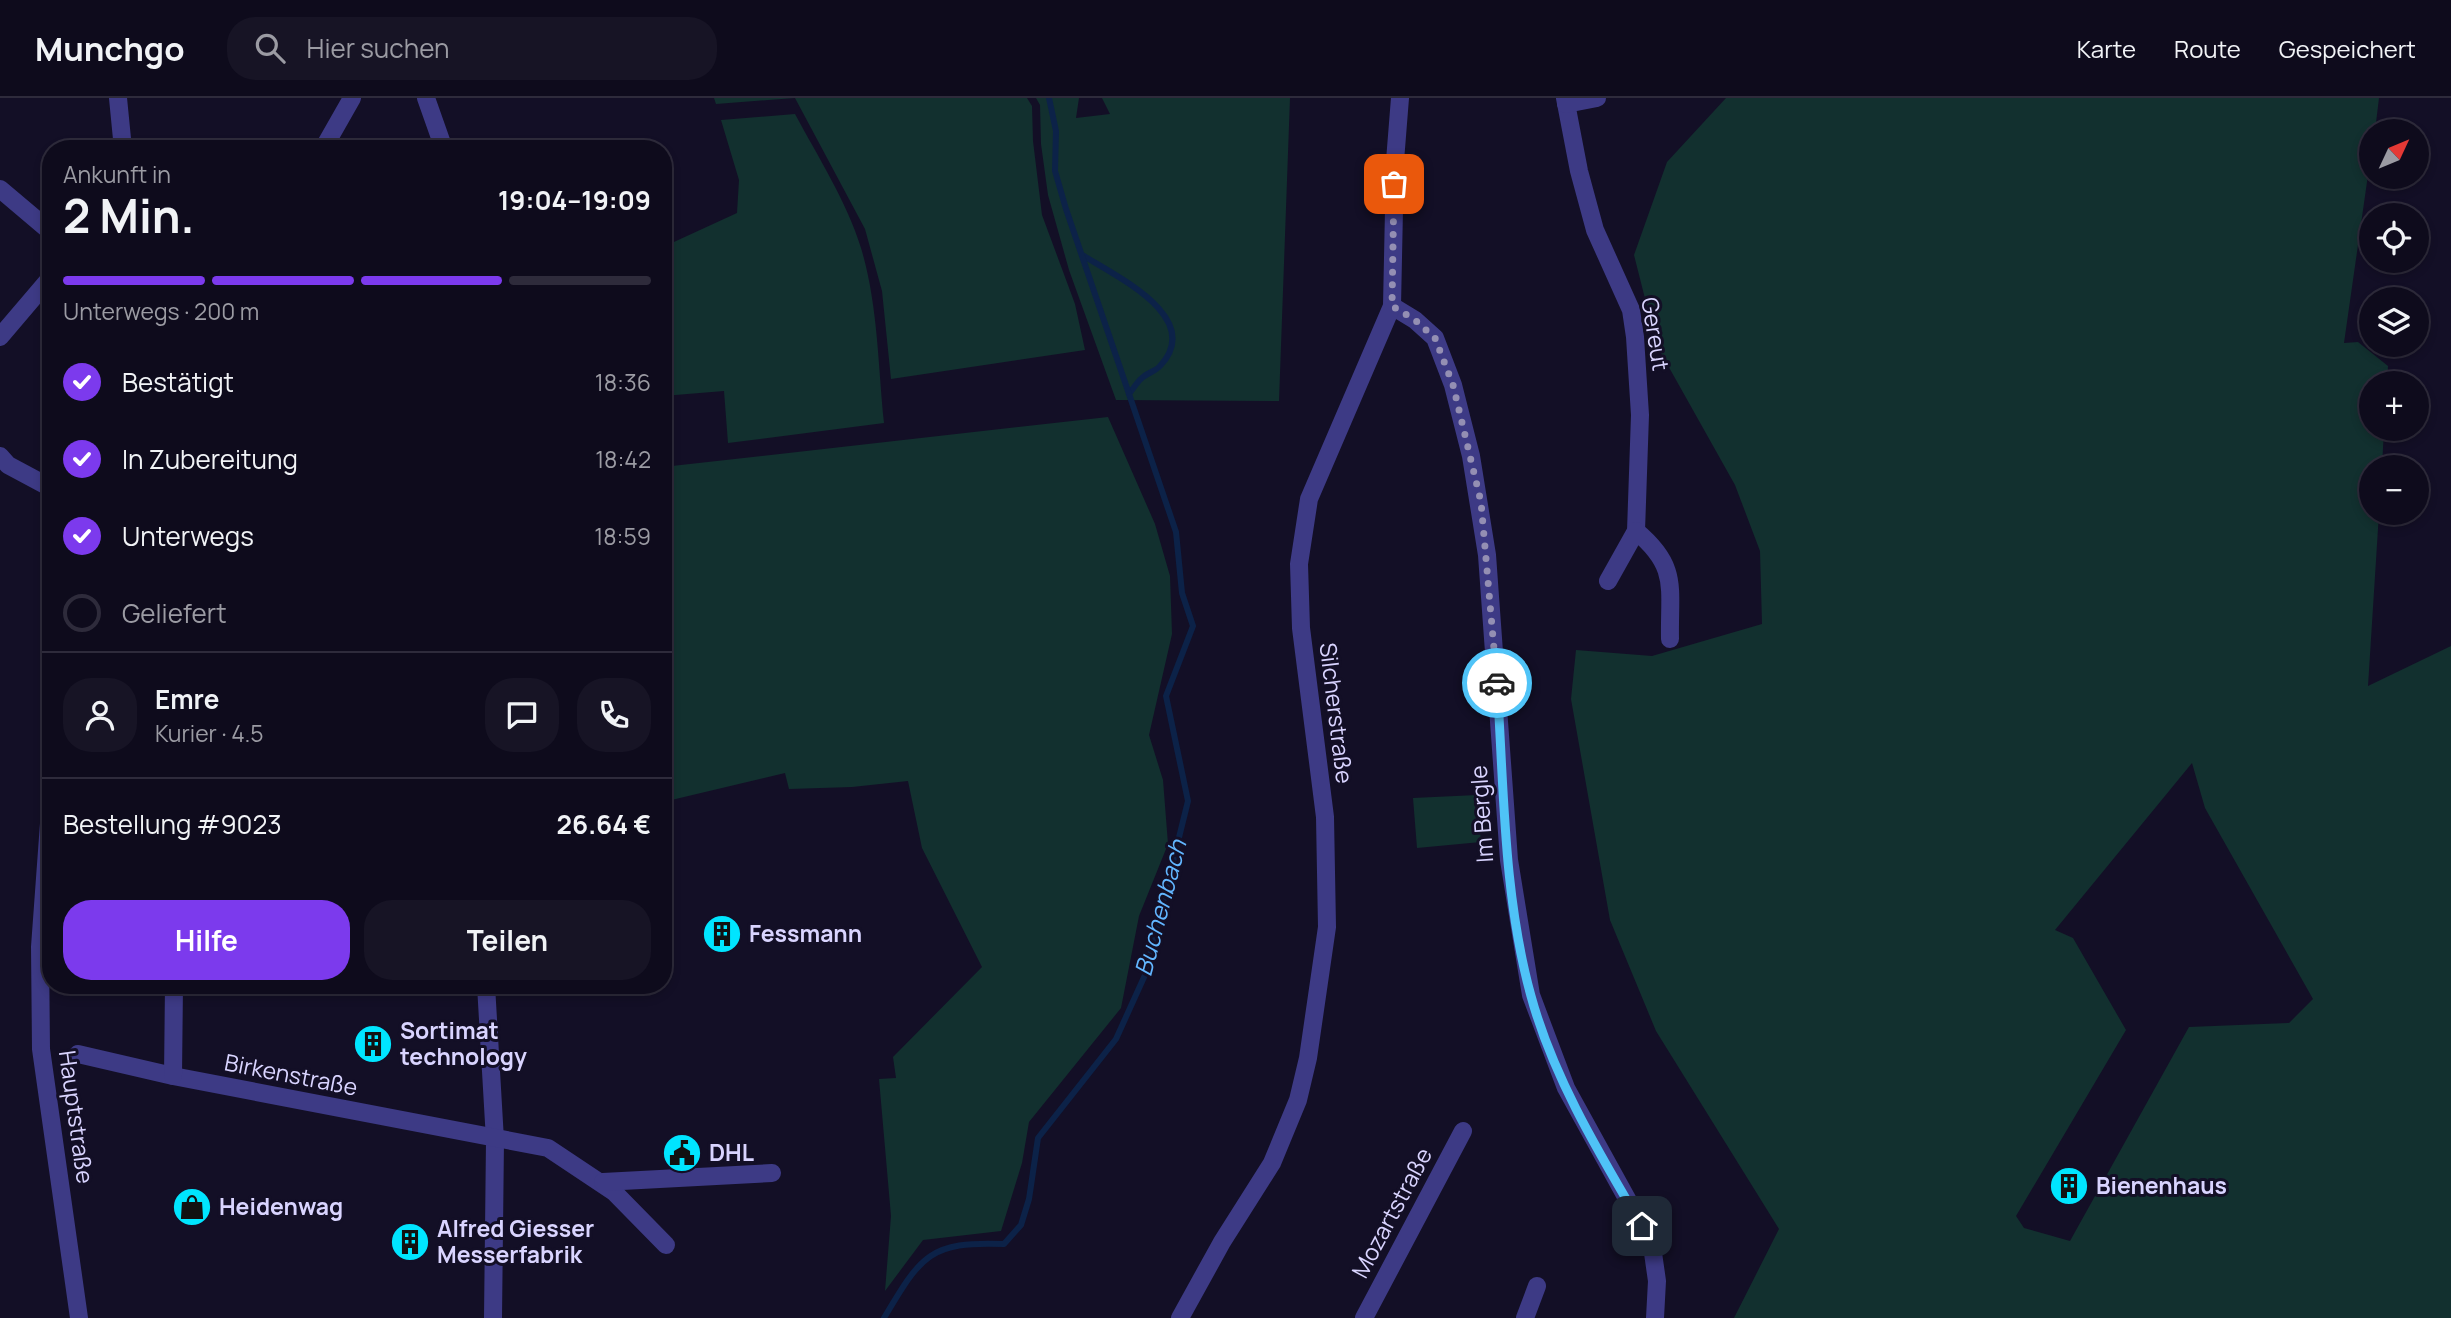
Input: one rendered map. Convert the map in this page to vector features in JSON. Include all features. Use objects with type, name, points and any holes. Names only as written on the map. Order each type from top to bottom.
[{"type":"street","points":[[118,98],[122,140]]},
{"type":"street","points":[[328,140],[352,98]]},
{"type":"street","points":[[426,98],[440,140]]},
{"type":"street","name":"Silcherstraße","points":[[1180,1318],[1222,1242],[1272,1163],[1298,1100],[1308,1058],[1327,927],[1325,831],[1301,628],[1299,564],[1309,499],[1392,306],[1395,161],[1400,98]]},
{"type":"street","points":[[1566,101],[1597,98]]},
{"type":"street","name":"Gereut","points":[[1566,101],[1579,171],[1595,230],[1631,310],[1640,415],[1636,531],[1608,581]]},
{"type":"street","points":[[0,189],[42,224]]},
{"type":"street","points":[[0,337],[42,288]]},
{"type":"street","name":"Im Bergle","points":[[1392,306],[1415,320],[1435,338],[1456,396],[1471,456],[1486,542],[1509,860],[1531,995],[1566,1088],[1642,1226],[1653,1253],[1657,1281],[1655,1318]]},
{"type":"street","points":[[0,456],[8,466],[42,483]]},
{"type":"street","points":[[1636,531],[1661,554],[1669,572],[1670,639]]},
{"type":"street","name":"Hauptstraße","points":[[42,920],[41,1049],[79,1318]]},
{"type":"street","points":[[173,1076],[174,994]]},
{"type":"street","points":[[487,994],[495,1140],[493,1318]]},
{"type":"street","name":"Birkenstraße","points":[[78,1054],[173,1076],[495,1140],[548,1148],[603,1182],[666,1245]]},
{"type":"street","name":"Mozartstraße","points":[[1364,1318],[1462,1130]]},
{"type":"street","points":[[603,1182],[772,1173]]},
{"type":"street","points":[[1525,1318],[1537,1286]]},
{"type":"green space","points":[[714,98],[795,98],[716,104]]},
{"type":"green space","points":[[795,98],[1027,98],[1032,106],[1033,141],[1042,215],[1075,304],[1085,350],[891,379],[882,291],[865,229]]},
{"type":"green space","points":[[1036,98],[1079,98],[1076,118],[1110,114],[1102,98],[1290,98],[1279,401],[1116,400],[1069,270],[1048,195],[1041,144],[1040,105]]},
{"type":"green space","points":[[1726,98],[2379,98],[2376,119],[2359,119],[2359,189],[2366,189],[2364,203],[2359,203],[2359,238],[2344,343],[2358,342],[2359,357],[2377,357],[2388,366],[2388,371],[2359,371],[2359,441],[2383,441],[2383,455],[2359,455],[2359,525],[2378,525],[2368,686],[2451,646],[2451,1318],[1734,1318],[1779,1229],[1656,1031],[1610,920],[1571,699],[1576,650],[1652,656],[1762,624],[1760,551],[1735,485],[1657,346],[1634,255],[1667,162]],"holes":[[[2192,763],[2205,808],[2313,999],[2289,1023],[2189,1027],[2070,1241],[2024,1228],[2016,1216],[2126,1030],[2073,938],[2055,930]]]},
{"type":"green space","points":[[795,114],[840,197],[855,231],[867,269],[874,313],[884,423],[728,443],[724,391],[672,395],[672,243],[737,213],[739,180],[721,120]]},
{"type":"green space","points":[[1108,417],[1155,524],[1170,576],[1172,634],[1149,735],[1163,780],[1168,844],[1139,916],[1121,1008],[1029,1122],[1022,1163],[1001,1231],[923,1240],[885,1291],[891,1216],[879,1079],[896,1078],[893,1057],[982,967],[922,848],[908,781],[852,787],[789,789],[785,773],[672,800],[672,466]]},
{"type":"green space","points":[[1477,795],[1481,842],[1417,848],[1413,798]]},
{"type":"waterway","name":"Buchenbach","points":[[884,1318],[908,1280],[930,1257],[959,1246],[1004,1244],[1021,1225],[1029,1199],[1038,1138],[1116,1039],[1145,975],[1188,801],[1166,696],[1193,626],[1182,593],[1176,532],[1066,209],[1055,171],[1056,131],[1049,98]]},
{"type":"waterway","name":"Buchenbach","points":[[1084,256],[1134,287],[1151,301],[1164,316],[1172,332],[1171,348],[1160,366],[1144,376],[1129,394]]},
{"type":"way so far","points":[[1394,184],[1392,306],[1415,320],[1435,338],[1453,385],[1481,502],[1497,683]]},
{"type":"place","name":"Fessmann","points":[[722,934]]},
{"type":"place","name":"Sortimat technology","points":[[373,1044]]},
{"type":"place","name":"DHL","points":[[682,1153]]},
{"type":"place","name":"Bienenhaus","points":[[2069,1186]]},
{"type":"place","name":"Heidenwag","points":[[192,1207]]},
{"type":"place","name":"Alfred Giesser Messerfabrik","points":[[410,1242]]},
{"type":"route","points":[[1497,683],[1509,860],[1520,943],[1531,995],[1566,1088],[1642,1226]]}]
